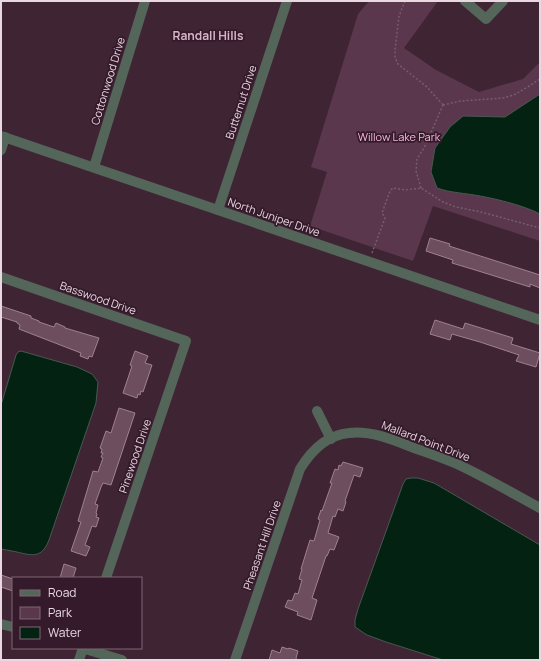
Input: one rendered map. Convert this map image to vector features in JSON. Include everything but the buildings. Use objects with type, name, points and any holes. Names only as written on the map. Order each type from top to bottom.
[{"type":"street","name":"Cottonwood Drive","points":[[94,167],[145,1]]},
{"type":"street","name":"Butternut Drive","points":[[218,210],[287,1]]},
{"type":"street","points":[[465,1],[486,19],[503,1]]},
{"type":"street","name":"North Juniper Drive","points":[[3,136],[540,320]]},
{"type":"street","points":[[1,150],[3,136]]},
{"type":"street","name":"Basswood Drive","points":[[1,277],[186,341]]},
{"type":"street","name":"Pinewood Drive","points":[[106,577],[186,341]]},
{"type":"street","points":[[317,411],[331,439]]},
{"type":"street","name":"Mallard Point Drive","points":[[320,444],[338,435],[348,433],[358,432],[376,434],[457,464],[540,508]]},
{"type":"street","name":"Pheasant Hill Drive","points":[[235,660],[300,470],[307,458],[320,444]]},
{"type":"street","points":[[1,624],[12,627]]},
{"type":"street","points":[[78,660],[83,649]]},
{"type":"street","points":[[86,649],[122,660]]},
{"type":"path","points":[[405,1],[399,16],[394,50],[395,58],[398,64],[427,87],[443,105]]},
{"type":"path","points":[[443,105],[461,101],[503,98],[524,89],[540,79]]},
{"type":"path","points":[[421,188],[416,171],[417,159],[425,146],[443,105]]},
{"type":"path","points":[[369,262],[385,218],[382,213],[390,191],[393,188],[405,190],[421,188],[443,202],[456,207],[481,212],[540,228]]},
{"type":"green space","name":"Willow Lake Park","points":[[369,1],[438,1],[404,48],[436,70],[479,92],[523,79],[540,62],[540,241],[433,206],[413,261],[310,226],[327,172],[311,167],[358,14]]},
{"type":"water","points":[[540,94],[540,214],[527,208],[502,201],[437,188],[431,172],[435,148],[450,127],[463,116],[505,117]]},
{"type":"water","points":[[21,351],[77,367],[92,374],[98,382],[96,403],[49,540],[40,553],[32,555],[1,549],[1,405],[16,355]]},
{"type":"water","points":[[418,478],[434,483],[540,545],[540,660],[443,660],[367,635],[355,627],[358,609],[403,484],[406,479]]},
{"type":"district","name":"Randall Hills","points":[[208,36]]}]
